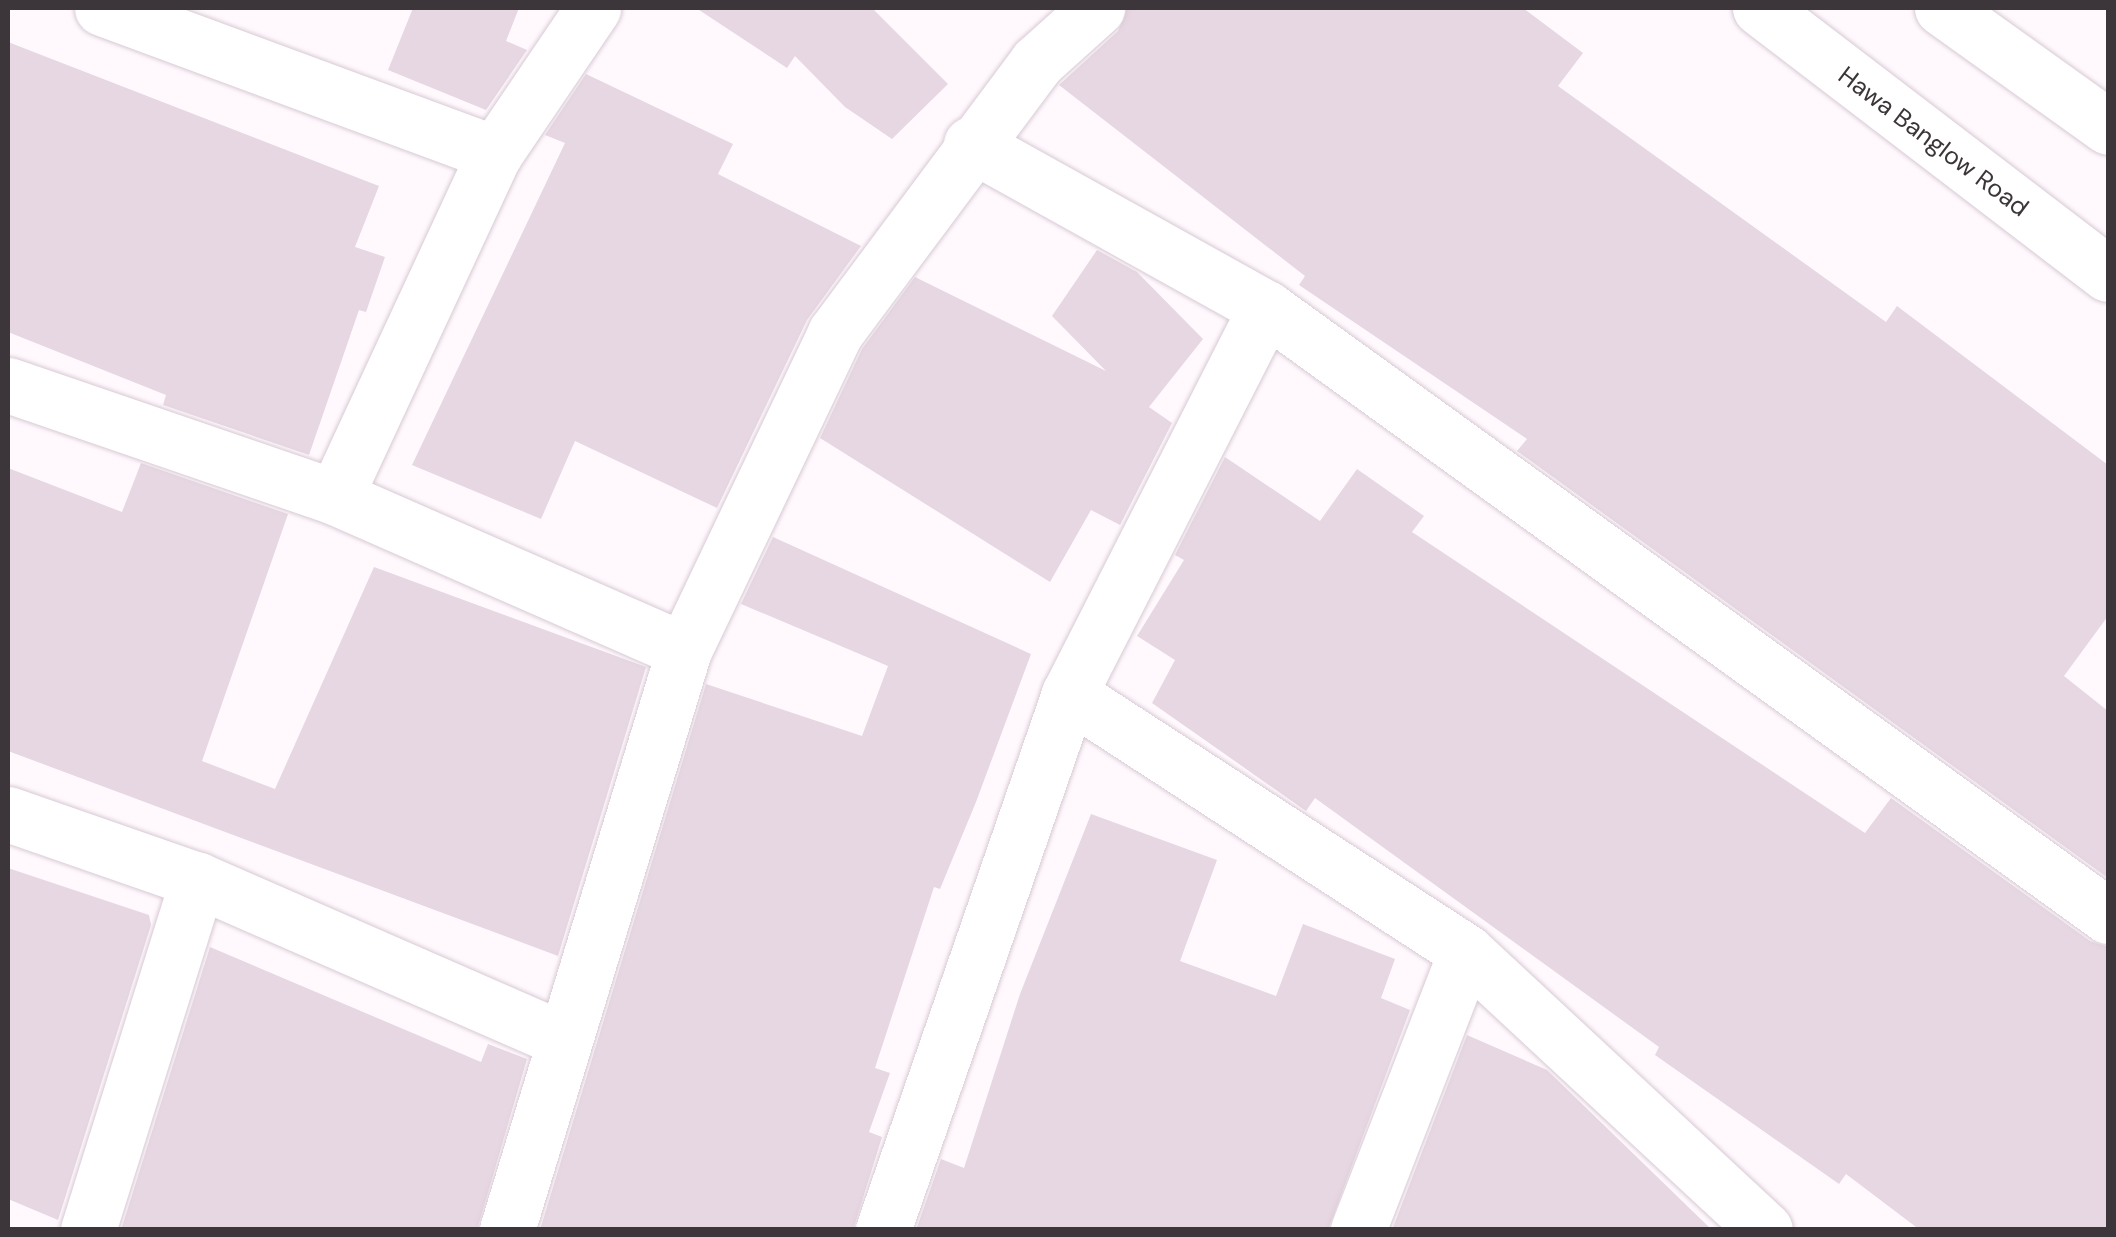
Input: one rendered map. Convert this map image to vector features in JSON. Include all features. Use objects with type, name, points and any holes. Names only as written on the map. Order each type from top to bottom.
[{"type":"street","points":[[102,8],[494,153]]},
{"type":"street","points":[[335,497],[494,153],[594,8]]},
{"type":"street","points":[[507,1230],[562,1038],[684,650],[835,333],[971,144],[1036,62],[1097,8]]},
{"type":"street","name":"Hawa Banglow Road","points":[[1760,8],[2108,274]]},
{"type":"street","points":[[1942,8],[2108,127]]},
{"type":"street","points":[[971,144],[1266,308],[2108,916]]},
{"type":"street","points":[[883,1230],[1070,694],[1266,308]]},
{"type":"street","points":[[8,385],[335,497],[684,650]]},
{"type":"street","points":[[1070,694],[1466,952],[1765,1230]]},
{"type":"street","points":[[8,814],[198,880],[562,1038]]},
{"type":"street","points":[[88,1230],[198,880]]},
{"type":"street","points":[[1358,1230],[1466,952]]},
{"type":"building","points":[[413,8],[519,8],[506,41],[527,50],[486,110],[388,70]]},
{"type":"building","points":[[696,8],[872,8],[948,84],[892,139],[845,107],[795,56],[787,68]]},
{"type":"building","points":[[1127,8],[1523,8],[1583,53],[1558,86],[1886,322],[1897,306],[2108,465],[2108,616],[2064,676],[2108,711],[2108,878],[1517,451],[1527,439],[1299,285],[1305,276],[1059,85],[1118,31]]},
{"type":"building","points":[[8,42],[379,186],[355,247],[385,257],[366,312],[359,310],[309,455],[163,405],[166,395],[8,332]]},
{"type":"building","points":[[586,74],[733,144],[718,174],[861,246],[807,320],[717,508],[575,441],[541,519],[412,465],[565,143],[545,135]]},
{"type":"building","points":[[1097,250],[1137,272],[1203,339],[1149,407],[1172,423],[1120,525],[1091,510],[1050,582],[820,438],[862,349],[915,277],[1106,371],[1052,316]]},
{"type":"building","points":[[1225,457],[1320,521],[1357,469],[1424,516],[1412,532],[1865,833],[1891,798],[2090,941],[2108,947],[2108,1230],[1920,1230],[1846,1174],[1839,1184],[1655,1055],[1659,1047],[1315,798],[1306,811],[1152,703],[1175,660],[1137,636],[1184,560],[1175,555]]},
{"type":"building","points":[[141,463],[288,514],[202,761],[275,789],[374,567],[646,667],[558,956],[8,751],[8,468],[122,512]]},
{"type":"building","points":[[773,537],[1031,654],[940,889],[934,887],[875,1068],[890,1073],[869,1132],[882,1137],[853,1230],[540,1230],[706,684],[862,736],[888,666],[741,604]]},
{"type":"building","points":[[1091,814],[1217,860],[1180,961],[1276,996],[1303,924],[1395,959],[1381,998],[1410,1010],[1328,1230],[916,1230],[941,1159],[964,1168],[1020,994]]},
{"type":"building","points":[[8,868],[149,915],[151,925],[58,1220],[8,1199]]},
{"type":"building","points":[[210,947],[481,1062],[488,1044],[527,1059],[477,1230],[121,1230]]},
{"type":"building","points":[[1467,1035],[1547,1070],[1712,1230],[1392,1230]]}]
